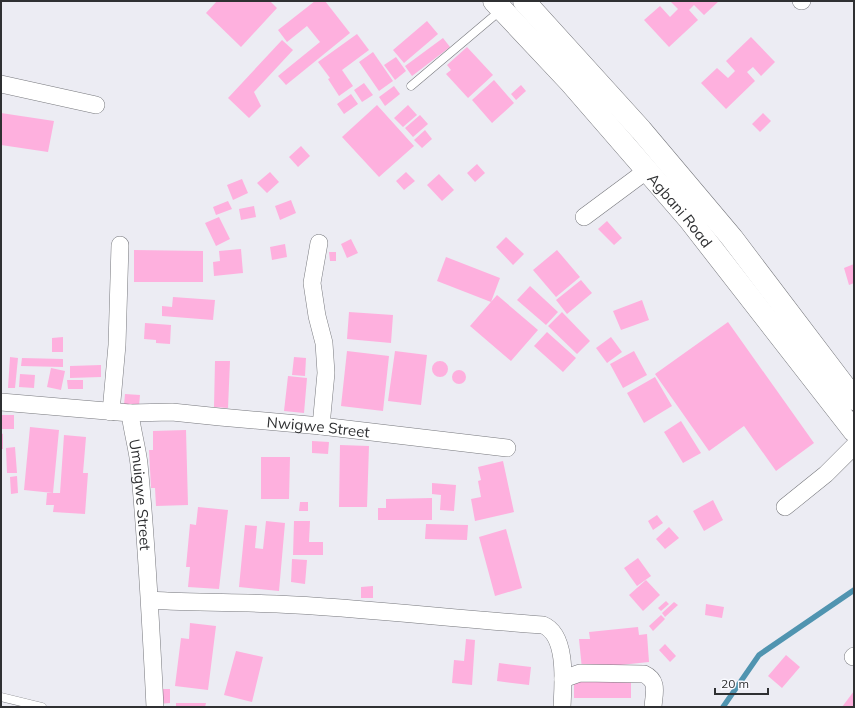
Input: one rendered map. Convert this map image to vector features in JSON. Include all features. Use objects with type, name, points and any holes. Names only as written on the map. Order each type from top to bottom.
[{"type":"main road","name":"Agbani Road","points":[[524,1],[641,130],[732,238],[854,399]]},
{"type":"main road","name":"Agbani Road","points":[[498,5],[571,84],[689,219],[854,431]]},
{"type":"street","points":[[1,84],[96,106]]},
{"type":"street","points":[[584,217],[646,171]]},
{"type":"street","points":[[319,243],[312,283],[317,316],[324,342],[326,366],[321,426]]},
{"type":"street","points":[[111,412],[117,345],[120,245]]},
{"type":"street","points":[[1,402],[130,413]]},
{"type":"street","name":"Nwigwe Street","points":[[130,413],[172,412],[321,426],[507,448]]},
{"type":"street","name":"Umuigwe Street","points":[[130,413],[139,462],[150,600],[155,707]]},
{"type":"street","points":[[785,507],[826,474],[854,446]]},
{"type":"street","points":[[150,600],[276,604],[375,610],[477,621],[543,625],[550,628],[555,634],[560,647],[564,678],[562,707]]},
{"type":"street","points":[[564,678],[580,672],[644,674],[651,678],[655,684],[654,707]]},
{"type":"lane","points":[[412,86],[498,5]]},
{"type":"lane","points":[[1,697],[42,707]]},
{"type":"building","points":[[217,1],[270,1],[277,8],[241,47],[206,13]]},
{"type":"building","points":[[315,1],[325,1],[350,33],[286,85],[278,76],[320,42],[307,26],[287,42],[278,30]]},
{"type":"building","points":[[670,1],[719,1],[704,15],[694,5],[689,10],[698,20],[669,47],[644,20],[660,6],[670,17],[678,9]]},
{"type":"building","points":[[427,21],[438,34],[404,63],[393,50]]},
{"type":"building","points":[[357,34],[369,50],[342,70],[353,86],[339,96],[328,79],[330,78],[318,62]]},
{"type":"building","points":[[751,37],[775,62],[761,76],[753,67],[747,72],[755,81],[726,109],[701,83],[717,68],[728,78],[735,71],[726,61]]},
{"type":"building","points":[[443,38],[450,47],[412,76],[405,66]]},
{"type":"building","points":[[282,40],[293,50],[254,92],[261,106],[249,118],[228,98]]},
{"type":"building","points":[[467,47],[493,75],[468,98],[446,74],[451,70],[447,65]]},
{"type":"building","points":[[373,52],[393,81],[379,91],[359,62]]},
{"type":"building","points":[[396,57],[406,71],[395,80],[384,65]]},
{"type":"building","points":[[494,80],[514,103],[492,123],[472,100]]},
{"type":"building","points":[[364,83],[373,95],[362,102],[354,90]]},
{"type":"building","points":[[521,85],[526,91],[516,100],[511,94]]},
{"type":"building","points":[[394,86],[400,94],[385,106],[379,97]]},
{"type":"building","points":[[351,94],[358,104],[344,114],[337,104]]},
{"type":"building","points":[[377,105],[414,146],[379,177],[342,137]]},
{"type":"building","points":[[408,105],[417,115],[403,127],[394,118]]},
{"type":"building","points":[[1,113],[54,121],[48,152],[1,145]]},
{"type":"building","points":[[763,113],[771,121],[760,132],[752,124]]},
{"type":"building","points":[[420,115],[428,124],[413,137],[405,128]]},
{"type":"building","points":[[425,130],[432,139],[422,148],[414,140]]},
{"type":"building","points":[[301,146],[310,156],[298,167],[289,157]]},
{"type":"building","points":[[477,164],[485,173],[475,182],[467,173]]},
{"type":"building","points":[[270,172],[279,182],[267,193],[257,183]]},
{"type":"building","points":[[406,172],[415,181],[404,190],[396,181]]},
{"type":"building","points":[[439,174],[454,190],[442,201],[427,185]]},
{"type":"building","points":[[242,179],[248,193],[233,200],[227,185]]},
{"type":"building","points":[[291,200],[296,213],[280,220],[275,206]]},
{"type":"building","points":[[228,201],[232,209],[216,215],[213,207]]},
{"type":"building","points":[[254,206],[256,217],[241,220],[239,209]]},
{"type":"building","points":[[219,217],[230,239],[216,246],[205,223]]},
{"type":"building","points":[[607,221],[622,238],[614,245],[598,229]]},
{"type":"building","points":[[506,237],[524,254],[513,265],[496,247]]},
{"type":"building","points":[[351,239],[358,253],[347,258],[341,244]]},
{"type":"building","points":[[285,244],[287,257],[272,260],[270,247]]},
{"type":"building","points":[[241,249],[243,273],[214,276],[213,262],[220,261],[219,251]]},
{"type":"building","points":[[134,250],[203,251],[203,282],[134,282]]},
{"type":"building","points":[[557,250],[580,277],[556,297],[533,270]]},
{"type":"building","points":[[329,252],[336,252],[336,261],[330,261]]},
{"type":"building","points":[[446,257],[500,278],[491,302],[437,281]]},
{"type":"building","points":[[854,264],[854,283],[849,285],[844,268]]},
{"type":"building","points":[[581,280],[592,293],[567,314],[556,300]]},
{"type":"building","points":[[530,286],[558,312],[546,325],[517,300]]},
{"type":"building","points":[[497,295],[538,330],[511,361],[470,326]]},
{"type":"building","points":[[173,297],[215,300],[213,320],[162,316],[162,306],[172,307]]},
{"type":"building","points":[[642,300],[649,320],[621,330],[613,311]]},
{"type":"building","points":[[349,312],[393,315],[391,343],[347,339]]},
{"type":"building","points":[[562,312],[590,341],[577,354],[548,326]]},
{"type":"building","points":[[728,322],[814,443],[776,471],[744,426],[709,451],[655,374]]},
{"type":"building","points":[[145,323],[171,325],[170,344],[156,343],[156,340],[144,339]]},
{"type":"building","points":[[547,332],[576,358],[563,372],[534,346]]},
{"type":"building","points":[[63,337],[63,352],[52,352],[52,338]]},
{"type":"building","points":[[611,337],[622,352],[607,363],[596,348]]},
{"type":"building","points":[[347,351],[389,356],[383,411],[341,406]]},
{"type":"building","points":[[395,351],[427,355],[421,405],[388,401]]},
{"type":"building","points":[[634,351],[647,375],[623,388],[610,364]]},
{"type":"building","points":[[10,357],[18,358],[15,388],[8,388]]},
{"type":"building","points":[[294,357],[306,358],[305,376],[292,375]]},
{"type":"building","points":[[22,358],[63,359],[63,367],[21,366]]},
{"type":"building","points":[[215,361],[230,361],[228,408],[214,407]]},
{"type":"building","points":[[440,361],[447,366],[448,369],[443,376],[440,377],[433,372],[432,369],[437,362]]},
{"type":"building","points":[[101,365],[101,377],[70,378],[70,366]]},
{"type":"building","points":[[51,368],[65,371],[61,390],[47,387]]},
{"type":"building","points":[[456,370],[462,370],[466,374],[466,380],[462,384],[456,384],[452,380],[452,374]]},
{"type":"building","points":[[20,374],[35,375],[34,388],[19,387]]},
{"type":"building","points":[[288,376],[307,378],[304,413],[284,411]]},
{"type":"building","points":[[655,377],[672,406],[644,423],[627,393]]},
{"type":"building","points":[[67,380],[83,380],[83,389],[68,389]]},
{"type":"building","points":[[125,394],[140,395],[139,406],[124,405]]},
{"type":"building","points":[[1,415],[14,415],[14,429],[1,429]]},
{"type":"building","points":[[681,421],[701,453],[683,463],[664,432]]},
{"type":"building","points":[[30,427],[59,430],[53,493],[24,490]]},
{"type":"building","points":[[186,430],[188,505],[156,506],[155,488],[151,488],[149,450],[153,450],[153,431]]},
{"type":"building","points":[[1,433],[3,434],[3,449],[1,449]]},
{"type":"building","points":[[64,435],[86,437],[83,473],[88,473],[85,514],[53,512],[54,505],[46,505],[47,493],[60,493]]},
{"type":"building","points":[[312,441],[329,442],[328,454],[312,453]]},
{"type":"building","points":[[340,445],[369,446],[367,507],[339,507]]},
{"type":"building","points":[[15,447],[17,473],[7,473],[6,448]]},
{"type":"building","points":[[261,457],[290,457],[289,499],[261,499]]},
{"type":"building","points":[[503,461],[514,512],[475,521],[471,499],[481,497],[478,481],[481,480],[478,467]]},
{"type":"building","points":[[17,476],[18,493],[11,494],[10,477]]},
{"type":"building","points":[[432,483],[456,485],[454,511],[440,510],[441,495],[432,494]]},
{"type":"building","points":[[432,498],[432,520],[378,520],[378,508],[386,508],[386,499]]},
{"type":"building","points":[[713,500],[723,520],[704,531],[693,511]]},
{"type":"building","points":[[300,502],[308,502],[308,511],[299,511]]},
{"type":"building","points":[[198,507],[228,510],[219,589],[188,587],[190,567],[186,567],[190,524],[196,525]]},
{"type":"building","points":[[657,515],[663,523],[653,530],[648,521]]},
{"type":"building","points":[[266,521],[285,523],[279,591],[239,587],[245,525],[257,526],[255,548],[263,549]]},
{"type":"building","points":[[294,521],[310,521],[309,542],[323,542],[323,555],[293,555]]},
{"type":"building","points":[[426,524],[468,525],[467,540],[425,539]]},
{"type":"building","points":[[669,527],[679,538],[665,549],[656,539]]},
{"type":"building","points":[[506,529],[522,588],[495,596],[479,537]]},
{"type":"building","points":[[638,558],[651,576],[637,586],[624,568]]},
{"type":"building","points":[[292,559],[307,560],[305,584],[291,582]]},
{"type":"building","points":[[646,580],[660,595],[643,611],[629,595]]},
{"type":"building","points":[[373,586],[373,598],[361,598],[361,587]]},
{"type":"building","points":[[666,601],[669,604],[661,611],[658,608]]},
{"type":"building","points":[[674,602],[678,605],[665,617],[662,613]]},
{"type":"building","points":[[706,604],[724,607],[722,618],[705,615]]},
{"type":"building","points":[[661,615],[665,619],[653,631],[649,626]]},
{"type":"building","points":[[190,623],[216,626],[208,690],[175,686],[181,638],[189,639]]},
{"type":"building","points":[[638,627],[639,635],[647,634],[649,662],[582,669],[579,639],[590,639],[589,632]]},
{"type":"building","points":[[466,639],[475,640],[472,685],[452,683],[454,660],[464,661]]},
{"type":"building","points":[[665,644],[676,656],[670,662],[659,650]]},
{"type":"building","points":[[236,651],[263,657],[252,702],[224,695]]},
{"type":"building","points":[[786,655],[800,667],[782,688],[768,676]]},
{"type":"building","points":[[499,663],[531,667],[529,685],[497,681]]},
{"type":"building","points":[[574,682],[631,682],[631,698],[574,698]]},
{"type":"building","points":[[159,689],[170,689],[170,703],[159,704]]},
{"type":"building","points":[[854,691],[854,707],[842,707]]},
{"type":"building","points":[[176,703],[206,703],[205,707],[176,707]]},
{"type":"waterway","points":[[723,707],[759,655],[854,590]]}]
